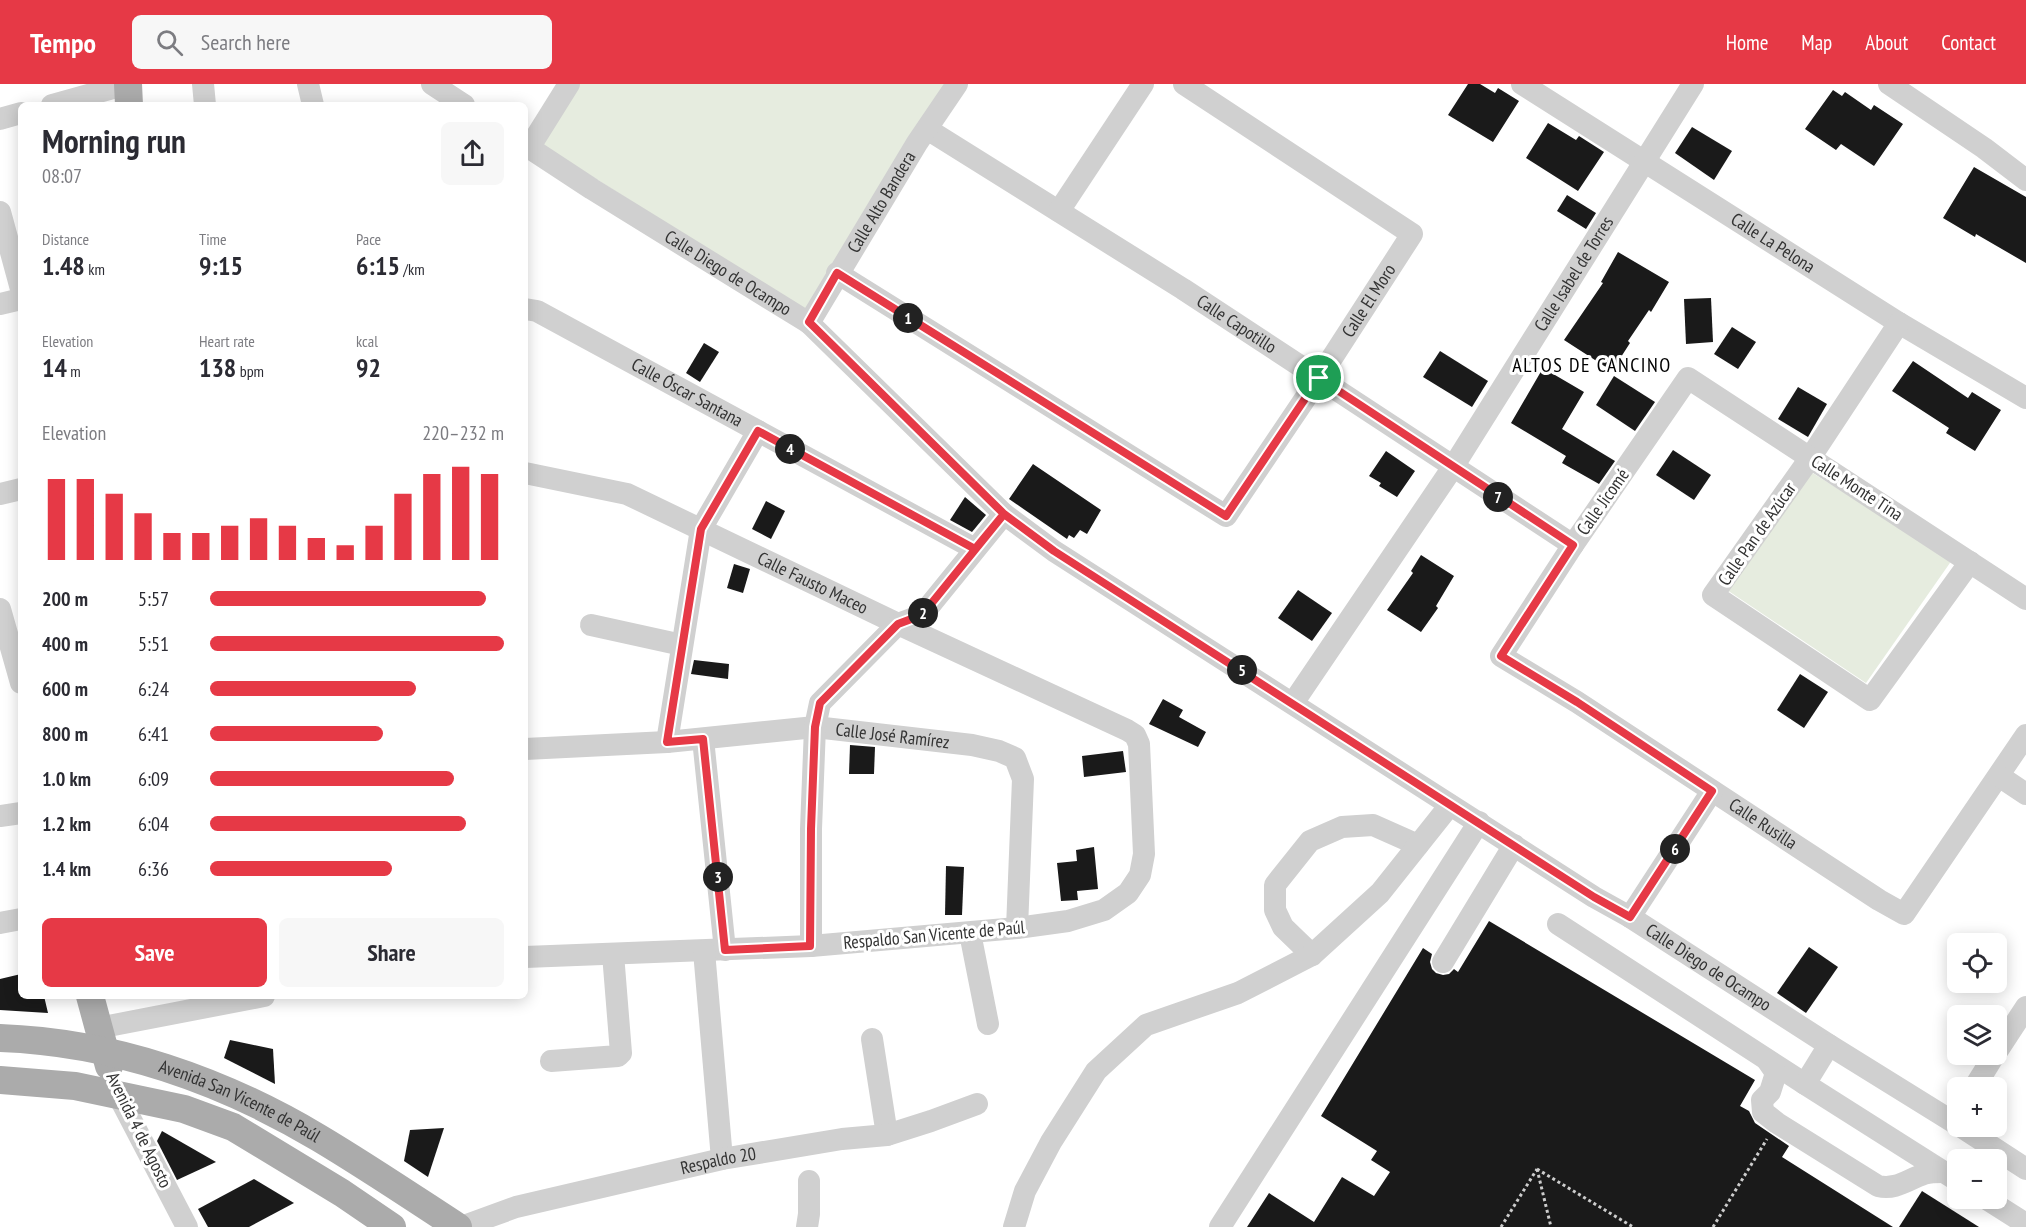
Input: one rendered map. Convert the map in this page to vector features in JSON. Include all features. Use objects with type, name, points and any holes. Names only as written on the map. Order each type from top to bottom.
[{"type":"main road","points":[[128,84],[129,102]]},
{"type":"main road","name":"Avenida 4 de Agosto","points":[[91,999],[117,1093]]},
{"type":"main road","name":"Avenida San Vicente de Paúl","points":[[0,1038],[101,1039],[187,1074],[278,1115],[319,1138],[459,1227]]},
{"type":"main road","name":"Avenida San Vicente de Paúl","points":[[0,1080],[75,1086],[117,1093],[184,1109],[233,1127],[342,1193],[392,1227]]},
{"type":"street","points":[[63,102],[128,84]]},
{"type":"street","points":[[203,84],[205,102]]},
{"type":"street","points":[[308,84],[312,102]]},
{"type":"street","points":[[432,84],[459,102]]},
{"type":"street","points":[[528,145],[569,84]]},
{"type":"street","name":"Calle Alto Bandera","points":[[809,322],[837,273],[957,84]]},
{"type":"street","points":[[1059,212],[1143,84]]},
{"type":"street","name":"Calle El Moro","points":[[837,273],[1226,516],[1412,234],[1184,84]]},
{"type":"street","name":"Calle La Pelona","points":[[1522,84],[1899,323],[2026,398]]},
{"type":"street","name":"Calle Isabel de Torres","points":[[1293,703],[1453,467],[1693,84]]},
{"type":"street","points":[[1889,84],[2023,172]]},
{"type":"street","points":[[0,119],[18,114]]},
{"type":"street","name":"Calle Capotillo","points":[[927,129],[1183,289],[1573,545]]},
{"type":"street","name":"Calle Diego de Ocampo","points":[[528,147],[592,189],[809,322],[1004,514],[1054,551],[1594,897],[1630,917],[1829,1045],[1947,1116]]},
{"type":"street","points":[[0,212],[18,278]]},
{"type":"street","points":[[0,304],[18,300]]},
{"type":"street","name":"Calle Óscar Santana","points":[[529,308],[975,549]]},
{"type":"street","name":"Calle Pan de Azúcar","points":[[1899,323],[1810,458],[1713,596],[1870,700],[1970,562]]},
{"type":"street","name":"Calle Monte Tina","points":[[1688,378],[2026,599]]},
{"type":"street","name":"Calle Jicomé","points":[[1501,656],[1573,545],[1688,378]]},
{"type":"street","points":[[667,742],[701,529],[758,431]]},
{"type":"street","name":"Calle Fausto Maceo","points":[[528,474],[627,494],[898,624],[1127,730]]},
{"type":"street","points":[[0,494],[18,490]]},
{"type":"street","points":[[810,946],[815,727],[820,703],[898,624],[922,615],[1004,514]]},
{"type":"street","points":[[0,609],[18,672]]},
{"type":"street","points":[[591,625],[682,645]]},
{"type":"street","name":"Calle Rusilla","points":[[1501,656],[1577,702],[1879,900],[1904,914],[1999,776]]},
{"type":"street","name":"Calle José Ramírez","points":[[528,749],[667,742],[815,727],[972,746],[999,752],[1015,758],[1023,779],[1017,928]]},
{"type":"street","name":"Respaldo San Vicente de Paúl","points":[[528,957],[810,946],[970,933],[1068,921],[1104,910],[1128,893],[1140,875],[1144,854],[1139,744],[1135,735],[1127,730]]},
{"type":"street","points":[[2026,735],[1999,776],[2026,794]]},
{"type":"street","points":[[703,739],[722,1159]]},
{"type":"street","points":[[1630,917],[1712,791]]},
{"type":"street","points":[[1014,1227],[1025,1191],[1051,1142],[1096,1071],[1146,1025],[1238,993],[1312,955],[1380,893],[1450,805]]},
{"type":"street","points":[[0,816],[18,813]]},
{"type":"street","points":[[1220,1227],[1479,822]]},
{"type":"street","points":[[1312,955],[1283,927],[1275,910],[1275,885],[1310,841],[1342,827],[1373,825],[1418,845]]},
{"type":"street","points":[[1437,957],[1507,840]]},
{"type":"street","points":[[0,923],[18,920]]},
{"type":"street","points":[[1558,924],[1947,1174]]},
{"type":"street","points":[[970,933],[988,1024]]},
{"type":"street","points":[[551,1061],[618,1056],[621,1053],[613,954]]},
{"type":"street","points":[[101,1039],[253,999]]},
{"type":"street","points":[[2007,1037],[2026,1007]]},
{"type":"street","points":[[872,1039],[887,1135]]},
{"type":"street","points":[[1805,1084],[1829,1045]]},
{"type":"street","points":[[1767,1059],[1776,1073],[1770,1092],[1762,1100],[1763,1112],[1777,1123],[1878,1186],[1887,1188],[1898,1186],[1925,1174],[1947,1176]]},
{"type":"street","name":"Avenida 4 de Agosto","points":[[117,1093],[183,1226]]},
{"type":"street","name":"Respaldo 20","points":[[459,1227],[516,1207],[722,1159],[843,1139],[887,1135],[978,1104]]},
{"type":"street","name":"Calle Diego de Ocampo","points":[[1979,1137],[2026,1169]]},
{"type":"street","points":[[807,1227],[808,1181]]},
{"type":"street","points":[[2002,1209],[2026,1224]]},
{"type":"path","points":[[1713,1227],[1769,1136]]},
{"type":"path","points":[[1501,1227],[1537,1168]]},
{"type":"path","points":[[1537,1168],[1551,1227]]},
{"type":"path","points":[[1537,1168],[1633,1227]]},
{"type":"shaded area","points":[[576,84],[948,84],[809,313],[539,143]]},
{"type":"shaded area","points":[[1811,472],[1952,560],[1866,683],[1727,590]]},
{"type":"building","points":[[1468,84],[1480,84],[1495,93],[1498,88],[1519,101],[1493,142],[1448,115]]},
{"type":"building","points":[[1833,90],[1842,96],[1845,92],[1871,110],[1874,105],[1903,124],[1874,166],[1841,144],[1836,150],[1805,129]]},
{"type":"building","points":[[1548,123],[1576,140],[1579,136],[1604,152],[1578,191],[1526,158]]},
{"type":"building","points":[[1692,127],[1732,151],[1714,180],[1675,153]]},
{"type":"building","points":[[1974,167],[2026,197],[2026,263],[1943,218]]},
{"type":"building","points":[[1567,195],[1596,213],[1586,229],[1557,211]]},
{"type":"building","points":[[1618,252],[1669,282],[1651,312],[1649,310],[1628,341],[1630,343],[1612,371],[1564,340],[1603,283],[1601,282]]},
{"type":"building","points":[[1711,298],[1713,342],[1686,344],[1684,299]]},
{"type":"building","points":[[1732,327],[1756,342],[1738,369],[1714,354]]},
{"type":"building","points":[[704,343],[719,352],[700,382],[686,373]]},
{"type":"building","points":[[1440,351],[1488,381],[1472,407],[1423,377]]},
{"type":"building","points":[[1913,361],[1968,398],[1972,392],[2001,410],[1975,451],[1946,433],[1949,428],[1892,391]]},
{"type":"building","points":[[1543,368],[1584,392],[1562,429],[1615,461],[1599,484],[1562,463],[1566,456],[1511,423]]},
{"type":"building","points":[[1614,376],[1655,402],[1635,431],[1596,405]]},
{"type":"building","points":[[1798,387],[1827,404],[1808,437],[1778,419]]},
{"type":"building","points":[[1673,450],[1711,475],[1694,500],[1656,475]]},
{"type":"building","points":[[1386,451],[1415,471],[1397,497],[1379,486],[1381,483],[1369,476]]},
{"type":"building","points":[[1033,464],[1101,510],[1087,534],[1080,530],[1074,538],[1069,535],[1067,539],[1009,499]]},
{"type":"building","points":[[965,497],[986,515],[972,532],[950,520]]},
{"type":"building","points":[[766,501],[785,511],[771,539],[752,529]]},
{"type":"building","points":[[1421,555],[1454,576],[1436,606],[1438,608],[1421,632],[1387,610],[1413,573],[1411,571]]},
{"type":"building","points":[[734,564],[750,569],[743,593],[727,588]]},
{"type":"building","points":[[1298,590],[1332,613],[1312,641],[1278,618]]},
{"type":"building","points":[[694,660],[729,664],[728,679],[691,674]]},
{"type":"building","points":[[1800,674],[1828,692],[1804,728],[1777,710]]},
{"type":"building","points":[[1163,699],[1183,710],[1179,717],[1206,732],[1198,747],[1149,724]]},
{"type":"building","points":[[850,745],[875,747],[874,774],[849,774]]},
{"type":"building","points":[[1123,751],[1126,772],[1084,777],[1082,756]]},
{"type":"building","points":[[1094,847],[1098,889],[1077,891],[1078,900],[1061,901],[1057,863],[1077,861],[1076,850]]},
{"type":"building","points":[[946,866],[964,867],[962,915],[945,915]]},
{"type":"building","points":[[1489,921],[1755,1080],[1740,1106],[1749,1111],[1755,1123],[1789,1146],[1782,1157],[1893,1227],[1247,1227],[1269,1193],[1314,1222],[1342,1177],[1374,1196],[1390,1172],[1371,1160],[1377,1151],[1321,1116],[1423,948],[1432,954],[1430,962],[1436,973],[1449,974],[1454,969],[1458,972]]},
{"type":"building","points":[[1809,947],[1838,967],[1806,1013],[1777,993]]},
{"type":"building","points":[[18,975],[18,999],[45,999],[48,1013],[0,1010],[0,979]]},
{"type":"building","points":[[230,1040],[273,1049],[275,1084],[224,1058]]},
{"type":"building","points":[[444,1128],[428,1177],[404,1161],[410,1130]]},
{"type":"building","points":[[162,1131],[216,1162],[177,1180],[157,1141]]},
{"type":"building","points":[[254,1179],[294,1203],[249,1227],[208,1227],[198,1209]]},
{"type":"building","points":[[1922,1191],[1947,1209],[1979,1227],[1899,1227]]},
{"type":"district","name":"ALTOS DE CANCINO","points":[[1592,365]]},
{"type":"route","points":[[1319,378],[1226,516],[837,273],[809,322],[1004,514],[922,615],[898,624],[820,703],[815,727],[810,946],[725,950],[703,739],[667,742],[701,529],[758,431],[975,549],[1004,514],[1054,551],[1594,897],[1630,917],[1712,791],[1577,702],[1501,656],[1573,545],[1319,378]]}]
